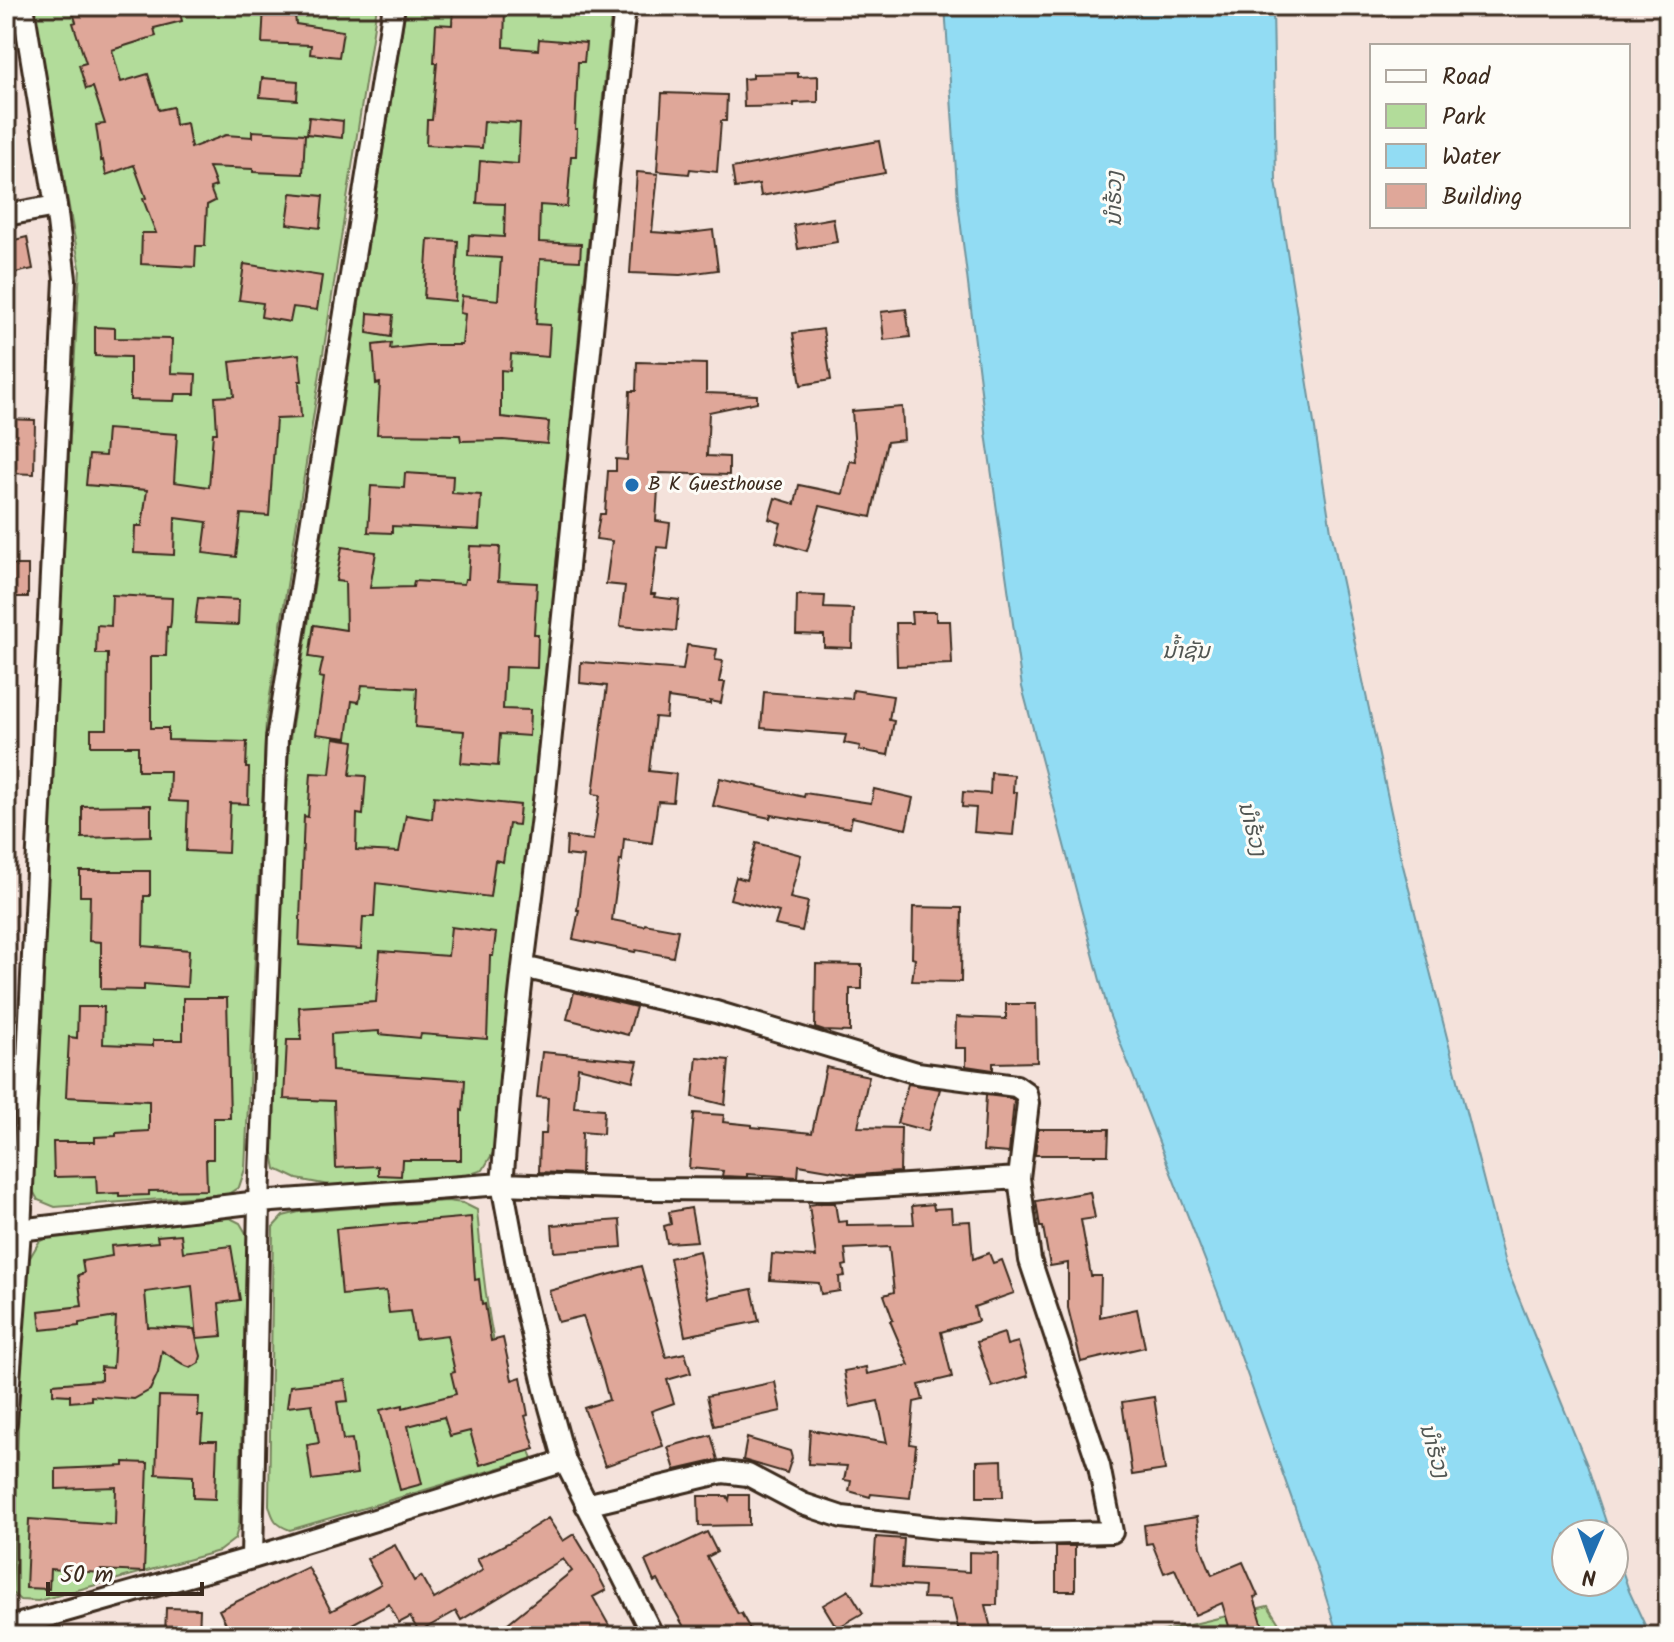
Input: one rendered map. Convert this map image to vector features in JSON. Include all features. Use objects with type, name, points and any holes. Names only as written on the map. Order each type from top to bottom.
[{"type":"street","points":[[6,1422],[13,1231],[65,279],[23,6]]},
{"type":"street","points":[[252,1558],[259,1202],[277,739],[394,6]]},
{"type":"street","points":[[625,6],[502,1184],[521,1286],[565,1461],[653,1636]]},
{"type":"street","points":[[6,215],[56,206]]},
{"type":"street","points":[[523,967],[716,1012],[917,1073],[1016,1086],[1026,1093],[1028,1103],[1019,1178],[1030,1260],[1099,1466],[1112,1532],[1031,1534],[842,1517],[803,1504],[748,1475],[723,1472],[586,1505]]},
{"type":"street","points":[[13,1231],[259,1202],[502,1184],[828,1190],[1019,1178]]},
{"type":"street","points":[[6,1628],[252,1558],[565,1461]]},
{"type":"green space","points":[[33,6],[377,6],[266,721],[245,1169],[239,1187],[228,1194],[55,1207],[38,1200],[32,1189],[80,268]]},
{"type":"green space","points":[[406,6],[612,6],[494,1151],[483,1170],[458,1178],[334,1186],[297,1179],[276,1169],[269,1131],[289,745]]},
{"type":"green space","points":[[447,1201],[463,1203],[477,1210],[493,1337],[513,1412],[533,1458],[290,1530],[285,1528],[278,1524],[269,1505],[273,1227],[283,1216],[299,1212]]},
{"type":"green space","points":[[230,1218],[240,1223],[247,1235],[239,1524],[235,1539],[219,1551],[38,1601],[20,1600],[12,1593],[24,1268],[39,1242],[51,1235]]},
{"type":"green space","points":[[1268,1606],[1287,1636],[1144,1636]]},
{"type":"water","name":"ນ້ຳຊັນ","points":[[945,6],[1273,6],[1276,181],[1331,531],[1400,854],[1505,1264],[1587,1465],[1605,1518],[1550,1518],[1550,1598],[1630,1598],[1630,1593],[1650,1636],[1338,1636],[1221,1301],[1109,1014],[1022,687],[958,202]]},
{"type":"building","points":[[71,6],[178,6],[182,21],[154,28],[156,36],[112,50],[121,82],[148,74],[159,110],[173,107],[175,125],[187,123],[191,148],[226,135],[252,137],[252,131],[305,134],[303,174],[209,167],[216,186],[210,188],[215,201],[207,205],[205,246],[196,246],[195,267],[141,264],[142,233],[156,233],[134,165],[106,175],[96,125],[105,124],[93,87],[86,89],[79,65],[86,63]]},
{"type":"building","points":[[264,6],[294,6],[296,24],[343,31],[339,57],[310,54],[311,45],[262,43]]},
{"type":"building","points":[[453,6],[505,6],[504,47],[538,50],[539,39],[586,43],[584,62],[578,62],[576,156],[571,156],[567,207],[540,205],[539,242],[581,244],[580,261],[540,259],[536,324],[550,325],[548,357],[511,354],[510,371],[501,370],[501,417],[549,422],[547,444],[503,440],[461,441],[460,435],[377,434],[380,383],[376,384],[373,345],[391,343],[390,349],[462,345],[465,314],[460,313],[462,296],[498,300],[501,258],[468,256],[469,235],[504,237],[505,204],[477,203],[480,161],[518,164],[520,123],[484,121],[482,148],[426,145],[427,120],[432,120],[437,63],[434,63],[436,24],[452,25]]},
{"type":"building","points":[[798,73],[798,77],[818,76],[818,102],[744,107],[743,79],[753,78],[753,74]]},
{"type":"building","points":[[262,78],[298,81],[297,100],[260,97]]},
{"type":"building","points":[[662,93],[727,95],[726,121],[721,121],[717,172],[690,169],[689,174],[657,171]]},
{"type":"building","points":[[309,117],[343,121],[342,138],[307,134]]},
{"type":"building","points":[[879,141],[885,173],[761,196],[759,184],[735,188],[732,168]]},
{"type":"building","points":[[637,172],[658,174],[652,232],[681,234],[713,230],[718,270],[680,275],[630,273]]},
{"type":"building","points":[[291,193],[323,196],[320,228],[287,224]]},
{"type":"building","points":[[833,218],[837,242],[798,249],[794,225]]},
{"type":"building","points":[[27,237],[33,269],[6,275],[6,242]]},
{"type":"building","points":[[428,239],[458,241],[455,301],[424,298]]},
{"type":"building","points":[[244,264],[322,276],[317,310],[293,307],[290,322],[261,317],[263,303],[239,300]]},
{"type":"building","points":[[906,309],[910,337],[884,340],[881,312]]},
{"type":"building","points":[[368,313],[393,315],[391,337],[367,333]]},
{"type":"building","points":[[95,327],[115,328],[115,338],[172,339],[171,373],[196,374],[195,394],[175,394],[174,401],[130,400],[130,357],[95,356]]},
{"type":"building","points":[[823,329],[831,380],[801,385],[793,333]]},
{"type":"building","points":[[299,354],[301,418],[276,419],[269,516],[241,514],[236,557],[203,553],[207,522],[175,518],[174,555],[134,553],[135,526],[142,526],[147,490],[86,485],[89,455],[105,456],[107,429],[177,434],[174,482],[209,487],[213,433],[217,433],[215,397],[234,396],[230,362]]},
{"type":"building","points":[[637,362],[706,364],[706,393],[757,395],[757,402],[709,412],[707,456],[729,457],[729,475],[659,473],[656,521],[670,523],[667,548],[657,547],[651,594],[679,600],[676,631],[620,626],[625,586],[606,584],[612,541],[596,539],[600,514],[605,514],[608,471],[616,471],[616,459],[627,460],[630,391],[636,391]]},
{"type":"building","points":[[902,407],[904,440],[887,442],[871,517],[820,506],[807,551],[776,542],[781,523],[769,519],[775,498],[795,504],[799,485],[843,494],[850,461],[856,462],[852,411]]},
{"type":"building","points":[[6,419],[35,420],[34,474],[6,473]]},
{"type":"building","points":[[405,473],[453,476],[452,493],[481,495],[479,530],[392,526],[392,533],[368,532],[371,486],[404,488]]},
{"type":"building","points":[[470,546],[500,547],[498,581],[537,583],[534,634],[538,634],[537,668],[505,667],[503,709],[530,710],[529,736],[500,734],[498,766],[461,763],[464,731],[415,727],[417,688],[362,685],[359,702],[352,701],[347,738],[316,734],[324,678],[319,677],[323,659],[309,657],[314,625],[346,630],[345,582],[336,581],[342,547],[376,552],[370,588],[413,587],[414,581],[464,584],[468,579]]},
{"type":"building","points":[[6,565],[28,565],[28,597],[6,597]]},
{"type":"building","points":[[112,595],[172,598],[166,656],[151,656],[151,728],[168,728],[168,740],[247,742],[248,804],[230,803],[228,853],[186,851],[188,802],[169,801],[170,771],[138,771],[138,746],[91,746],[91,729],[107,729],[108,654],[96,654],[97,625],[111,626]]},
{"type":"building","points":[[797,595],[825,596],[824,608],[853,609],[852,648],[824,647],[824,635],[796,634]]},
{"type":"building","points":[[198,598],[239,600],[238,625],[195,623]]},
{"type":"building","points":[[911,612],[936,612],[936,621],[950,621],[952,664],[897,666],[896,623],[912,623]]},
{"type":"building","points":[[687,645],[717,649],[715,660],[723,661],[719,682],[725,682],[721,703],[668,698],[666,718],[655,717],[649,771],[676,774],[673,802],[658,801],[652,843],[624,839],[612,920],[678,930],[673,957],[573,939],[584,857],[566,855],[567,837],[593,840],[600,795],[593,794],[607,686],[580,683],[581,662],[683,670]]},
{"type":"building","points":[[853,690],[893,696],[889,720],[894,721],[888,755],[859,750],[860,746],[844,743],[846,735],[761,728],[764,692],[852,699]]},
{"type":"building","points":[[334,738],[354,741],[350,775],[366,776],[363,815],[357,814],[356,850],[399,852],[406,815],[432,819],[434,796],[520,805],[518,825],[509,824],[503,862],[495,860],[490,897],[376,883],[374,917],[363,917],[361,949],[299,945],[304,816],[308,817],[311,773],[330,774]]},
{"type":"building","points":[[991,773],[1014,775],[1013,792],[1017,792],[1013,835],[974,832],[976,808],[962,807],[963,792],[990,794]]},
{"type":"building","points":[[720,778],[804,797],[805,793],[871,803],[874,789],[913,798],[906,829],[852,817],[850,828],[771,815],[770,818],[713,806]]},
{"type":"building","points":[[151,805],[151,836],[82,838],[82,806]]},
{"type":"building","points":[[756,843],[801,855],[790,898],[808,902],[802,931],[775,925],[779,912],[730,899],[736,877],[746,880]]},
{"type":"building","points":[[80,871],[150,871],[150,896],[144,896],[143,946],[189,950],[187,987],[144,984],[144,990],[101,989],[101,942],[89,941],[90,896],[80,896]]},
{"type":"building","points":[[913,907],[962,908],[961,982],[912,981],[915,959],[912,958]]},
{"type":"building","points":[[451,927],[496,933],[493,956],[490,956],[487,1039],[421,1034],[420,1038],[379,1034],[379,1031],[331,1034],[332,1071],[465,1080],[461,1110],[461,1160],[402,1160],[401,1176],[378,1175],[378,1166],[336,1168],[334,1101],[284,1099],[287,1040],[301,1040],[299,1007],[376,1002],[380,951],[448,956]]},
{"type":"building","points":[[816,964],[862,965],[862,989],[850,989],[850,1032],[815,1028]]},
{"type":"building","points":[[574,992],[636,1007],[628,1035],[567,1019]]},
{"type":"building","points":[[183,998],[227,998],[230,1118],[213,1118],[213,1159],[206,1159],[207,1190],[149,1191],[149,1195],[119,1196],[119,1193],[97,1194],[96,1176],[54,1177],[53,1142],[95,1142],[95,1137],[149,1131],[149,1101],[66,1097],[69,1037],[77,1038],[78,1007],[104,1007],[103,1044],[153,1046],[153,1040],[183,1040]]},
{"type":"building","points":[[1006,1004],[1036,1004],[1037,1062],[993,1063],[993,1070],[966,1066],[966,1048],[955,1048],[956,1017],[1006,1019]]},
{"type":"building","points":[[542,1052],[638,1061],[633,1081],[578,1067],[574,1107],[604,1109],[603,1134],[582,1132],[581,1174],[539,1172],[540,1134],[546,1134],[548,1098],[537,1097]]},
{"type":"building","points":[[697,1057],[729,1060],[725,1105],[693,1097]]},
{"type":"building","points":[[826,1067],[869,1076],[858,1127],[901,1128],[900,1172],[857,1175],[799,1165],[798,1177],[747,1174],[747,1177],[722,1176],[723,1171],[689,1168],[694,1113],[724,1115],[723,1122],[752,1127],[812,1133]]},
{"type":"building","points":[[908,1084],[940,1089],[928,1131],[897,1123]]},
{"type":"building","points":[[986,1095],[1014,1101],[1009,1153],[983,1151]]},
{"type":"building","points":[[1038,1129],[1109,1129],[1108,1155],[1035,1155]]},
{"type":"building","points":[[1090,1192],[1095,1218],[1081,1220],[1091,1276],[1101,1276],[1100,1317],[1137,1309],[1145,1347],[1081,1362],[1068,1308],[1068,1263],[1050,1266],[1036,1201]]},
{"type":"building","points":[[835,1203],[838,1222],[847,1221],[847,1225],[914,1224],[912,1206],[933,1204],[934,1209],[951,1208],[952,1222],[970,1221],[973,1259],[989,1253],[993,1263],[1002,1260],[1014,1293],[974,1307],[978,1321],[941,1332],[952,1377],[919,1385],[923,1400],[914,1402],[910,1444],[916,1445],[910,1498],[871,1494],[870,1497],[849,1491],[851,1481],[844,1480],[847,1466],[808,1464],[810,1430],[887,1443],[878,1401],[850,1407],[844,1371],[866,1367],[867,1374],[909,1365],[890,1321],[893,1320],[884,1295],[894,1292],[889,1247],[845,1249],[847,1265],[843,1266],[845,1276],[839,1277],[840,1291],[821,1294],[819,1283],[770,1280],[772,1254],[816,1257],[809,1205]]},
{"type":"building","points":[[691,1208],[697,1241],[667,1243],[664,1226],[671,1224],[669,1212]]},
{"type":"building","points":[[471,1217],[475,1280],[479,1279],[491,1341],[503,1338],[512,1380],[521,1377],[528,1415],[525,1416],[535,1449],[480,1465],[470,1431],[450,1436],[444,1417],[408,1426],[422,1484],[400,1490],[380,1410],[403,1405],[403,1408],[456,1394],[447,1335],[415,1339],[410,1311],[389,1313],[386,1291],[342,1295],[336,1229]]},
{"type":"building","points":[[620,1220],[622,1247],[554,1252],[552,1225]]},
{"type":"building","points":[[181,1234],[183,1252],[231,1246],[240,1300],[219,1303],[222,1336],[197,1338],[192,1286],[145,1292],[148,1327],[194,1329],[201,1356],[199,1363],[191,1368],[162,1351],[158,1373],[150,1390],[134,1399],[91,1396],[91,1400],[70,1402],[70,1395],[53,1394],[53,1384],[101,1380],[101,1367],[113,1368],[116,1317],[79,1323],[79,1326],[41,1330],[39,1311],[82,1306],[78,1275],[84,1273],[82,1261],[112,1256],[111,1246],[158,1242],[157,1236]]},
{"type":"building","points":[[699,1251],[708,1298],[752,1289],[759,1321],[685,1336],[670,1258]]},
{"type":"building","points":[[641,1266],[666,1357],[685,1353],[691,1373],[667,1380],[674,1403],[651,1411],[663,1446],[605,1466],[584,1408],[609,1400],[601,1371],[583,1316],[558,1322],[549,1291]]},
{"type":"building","points":[[1004,1333],[1007,1345],[1018,1342],[1028,1376],[992,1387],[977,1342]]},
{"type":"building","points":[[345,1380],[348,1401],[337,1402],[343,1440],[352,1439],[357,1474],[312,1480],[307,1445],[319,1443],[312,1404],[287,1407],[290,1386]]},
{"type":"building","points":[[775,1382],[781,1411],[714,1426],[707,1396]]},
{"type":"building","points":[[159,1396],[199,1397],[198,1416],[203,1416],[201,1441],[217,1441],[215,1499],[193,1498],[193,1476],[156,1474]]},
{"type":"building","points":[[1154,1397],[1165,1470],[1132,1475],[1122,1402]]},
{"type":"building","points":[[711,1435],[718,1460],[675,1470],[668,1447]]},
{"type":"building","points":[[747,1438],[790,1451],[792,1458],[787,1473],[743,1460]]},
{"type":"building","points":[[1002,1460],[1003,1497],[977,1497],[977,1461]]},
{"type":"building","points":[[124,1462],[148,1463],[144,1572],[100,1570],[100,1573],[50,1569],[49,1589],[26,1588],[29,1519],[115,1525],[116,1487],[56,1489],[56,1469],[124,1466]]},
{"type":"building","points":[[730,1495],[749,1495],[749,1525],[699,1526],[698,1496],[727,1496],[729,1500]]},
{"type":"building","points":[[1197,1517],[1201,1547],[1212,1575],[1243,1562],[1258,1596],[1254,1597],[1266,1636],[1232,1636],[1222,1603],[1195,1615],[1175,1569],[1164,1573],[1152,1543],[1146,1544],[1144,1525]]},
{"type":"building","points":[[548,1518],[563,1541],[574,1534],[594,1567],[606,1590],[593,1597],[615,1636],[492,1636],[572,1571],[563,1559],[461,1620],[456,1611],[419,1632],[410,1617],[399,1623],[389,1604],[330,1636],[232,1636],[219,1610],[308,1567],[331,1611],[381,1584],[367,1559],[395,1545],[414,1581],[421,1576],[434,1599],[483,1570],[477,1559]]},
{"type":"building","points":[[707,1532],[717,1552],[707,1557],[738,1614],[741,1613],[754,1636],[689,1636],[658,1580],[654,1582],[645,1561]]},
{"type":"building","points":[[876,1537],[904,1539],[902,1568],[969,1572],[969,1552],[998,1553],[997,1605],[985,1605],[993,1636],[960,1636],[951,1599],[923,1598],[924,1587],[873,1584]]},
{"type":"building","points":[[1056,1546],[1075,1546],[1075,1591],[1056,1591]]},
{"type":"building","points":[[849,1590],[863,1613],[837,1628],[823,1605]]},
{"type":"building","points":[[166,1608],[200,1609],[199,1636],[165,1636]]},
{"type":"place","name":"B K Guesthouse","points":[[632,485]]},
{"type":"water label","name":"ນຳ້ຮວງ","points":[[1115,199]]},
{"type":"water label","name":"ນຳ້ຮວງ","points":[[1251,829]]},
{"type":"water label","name":"ນຳ້ຮວງ","points":[[1433,1451]]}]
